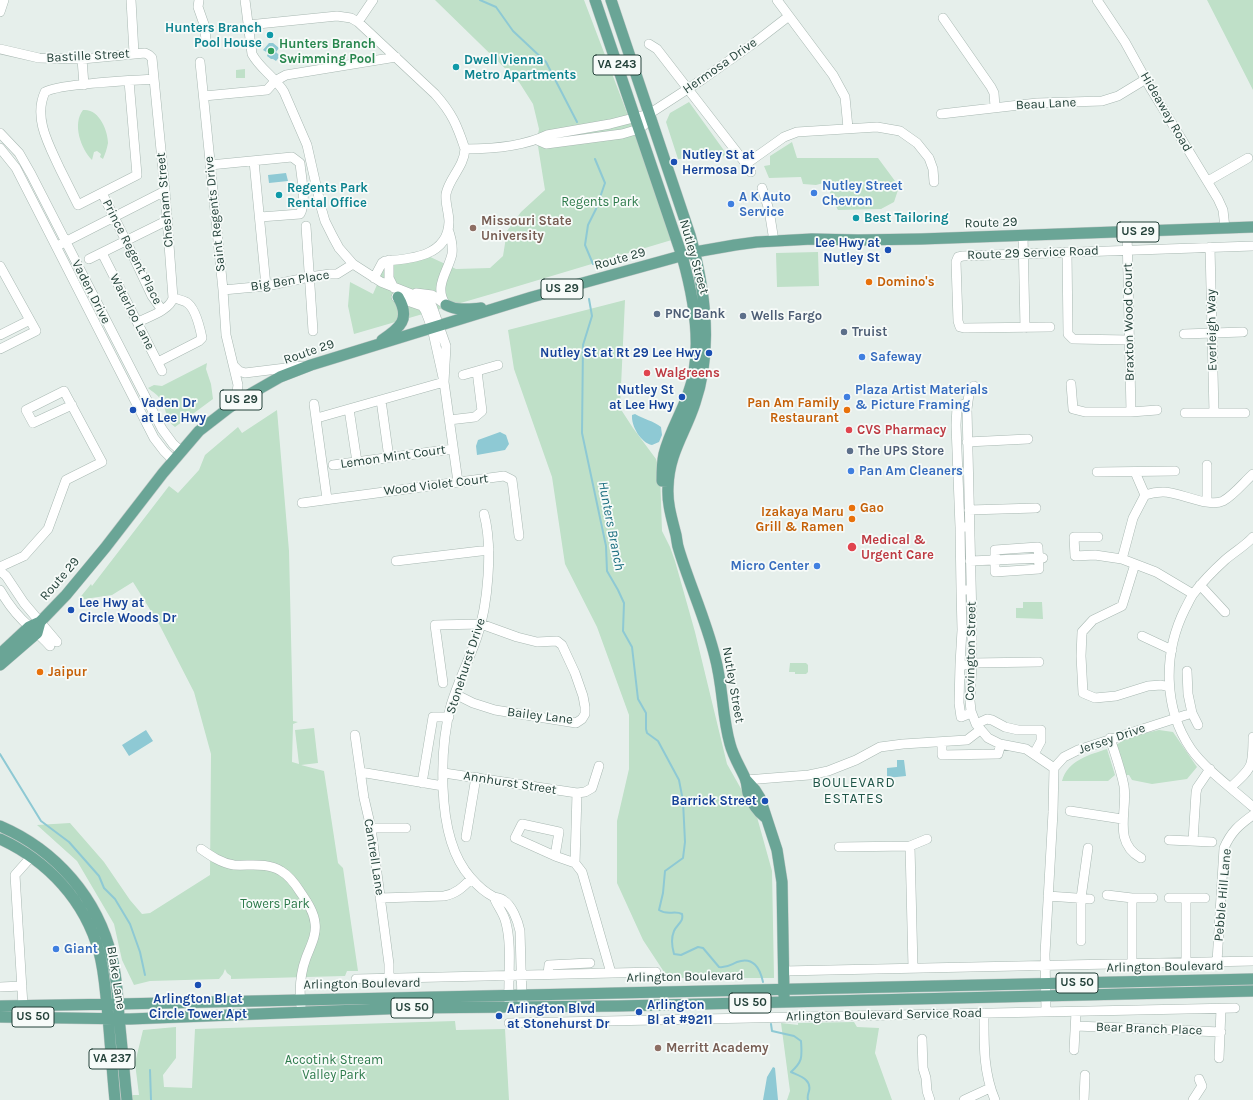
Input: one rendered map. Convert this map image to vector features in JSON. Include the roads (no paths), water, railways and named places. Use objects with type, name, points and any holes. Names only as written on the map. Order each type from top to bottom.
[{"type":"main road","name":"Nutley Street","points":[[595,0],[682,256],[694,308],[695,364],[688,394],[664,453],[661,488],[666,526],[678,548]]},
{"type":"main road","name":"Nutley Street","points":[[611,0],[695,252],[703,293],[706,336],[702,376],[696,402],[674,450],[669,469],[668,504],[678,548],[715,656],[721,683],[730,744],[734,757],[746,780],[760,798],[777,850],[782,882],[784,1002]]},
{"type":"main road","name":"Route 29","points":[[0,665],[66,595],[105,548],[141,500],[199,431],[230,407],[280,377],[311,365],[510,304],[695,252],[757,242],[812,239],[914,239],[1253,227]]},
{"type":"main road","points":[[375,345],[391,334],[402,321],[404,311],[400,293]]},
{"type":"main road","points":[[446,305],[459,309],[510,304]]},
{"type":"main road","name":"Route 29","points":[[0,654],[36,627]]},
{"type":"main road","name":"Blake Lane","points":[[0,826],[28,841],[50,856],[69,874],[88,898],[101,924],[110,947],[115,970],[119,1004]]},
{"type":"main road","name":"Blake Lane","points":[[0,839],[45,867],[65,887],[88,922],[100,953],[107,1005],[114,1019]]},
{"type":"main road","name":"Arlington Boulevard","points":[[119,1004],[1253,979]]},
{"type":"main road","name":"Arlington Boulevard","points":[[114,1019],[409,1008],[625,1006],[1253,991]]},
{"type":"main road","name":"US 50","points":[[0,1006],[119,1004]]},
{"type":"main road","name":"VA 237","points":[[115,1100],[114,1019],[119,1004]]},
{"type":"main road","name":"US 50","points":[[0,1017],[114,1019]]},
{"type":"main road","name":"VA 237","points":[[114,1019],[127,1100]]},
{"type":"street","points":[[0,12],[4,0]]},
{"type":"street","points":[[131,0],[134,54]]},
{"type":"street","points":[[199,0],[198,7],[205,27],[206,43]]},
{"type":"street","points":[[245,0],[250,47],[255,60],[284,92],[307,145],[318,194],[326,221],[339,248],[353,264],[378,280],[387,290],[400,293],[424,293],[446,305]]},
{"type":"street","points":[[358,22],[373,0]]},
{"type":"street","points":[[777,0],[833,75],[845,98],[848,128]]},
{"type":"street","name":"Hideaway Road","points":[[1097,0],[1126,42],[1176,130],[1208,181],[1223,210],[1225,228]]},
{"type":"street","points":[[248,25],[337,16],[351,18],[358,22],[396,57],[444,105],[456,122],[465,149],[461,165],[448,187],[446,195],[449,216],[448,229],[442,242],[431,252],[388,263],[385,261],[382,263],[378,280]]},
{"type":"street","name":"Hermosa Drive","points":[[465,149],[498,147],[537,140],[548,135],[610,124],[649,114],[754,43],[789,16]]},
{"type":"street","points":[[943,18],[991,87],[994,93],[996,107]]},
{"type":"street","points":[[649,44],[657,49],[752,172]]},
{"type":"street","name":"Bastille Street","points":[[0,49],[32,57],[82,58],[145,54],[152,58]]},
{"type":"street","points":[[204,96],[267,90],[275,81],[286,75],[396,57]]},
{"type":"street","points":[[82,58],[84,85]]},
{"type":"street","name":"Chesham Street","points":[[152,58],[168,220],[173,298]]},
{"type":"street","name":"Saint Regents Drive","points":[[200,62],[223,290],[226,334],[238,385],[237,392],[230,407]]},
{"type":"street","points":[[129,81],[137,175],[78,205],[46,138],[41,119],[40,107],[45,92],[53,88],[84,85],[129,81],[154,79]]},
{"type":"street","name":"Beau Lane","points":[[941,114],[1037,103],[1102,101],[1118,96],[1146,79]]},
{"type":"street","name":"Hermosa Drive","points":[[537,140],[546,144],[622,134],[639,130],[644,125],[649,114]]},
{"type":"street","points":[[746,164],[784,136],[791,134],[808,130],[878,127],[900,131],[917,142],[929,158],[934,182]]},
{"type":"street","name":"Vaden Drive","points":[[0,133],[19,153],[162,429],[181,452]]},
{"type":"street","name":"Vaden Drive","points":[[0,148],[16,168],[154,438],[164,452],[174,460]]},
{"type":"street","points":[[210,165],[292,157],[300,162],[303,196],[303,209],[300,214],[260,217]]},
{"type":"street","points":[[1208,181],[1248,158]]},
{"type":"street","points":[[254,161],[266,286]]},
{"type":"street","points":[[762,188],[769,210],[774,241]]},
{"type":"street","points":[[56,246],[165,191]]},
{"type":"street","name":"Prince Regent Place","points":[[102,193],[152,296],[162,310]]},
{"type":"street","points":[[303,196],[318,194]]},
{"type":"street","points":[[89,259],[168,220]]},
{"type":"street","points":[[306,226],[313,330]]},
{"type":"street","points":[[446,305],[441,298],[440,292],[452,254],[452,242],[448,229]]},
{"type":"street","name":"Braxton Wood Court","points":[[1127,232],[1131,412]]},
{"type":"street","points":[[1023,235],[1025,328],[1050,327]]},
{"type":"street","name":"Route 29 Service Road","points":[[1025,328],[960,327],[957,317],[956,262],[958,257],[1253,246]]},
{"type":"street","name":"Everleigh Way","points":[[1210,247],[1214,413]]},
{"type":"street","points":[[1067,252],[1068,334],[1070,337],[1073,339],[1129,340]]},
{"type":"street","name":"Waterloo Lane","points":[[102,253],[162,371]]},
{"type":"street","points":[[388,263],[390,282],[400,293],[422,306],[436,327],[446,346],[444,382],[458,482]]},
{"type":"street","name":"Big Ben Place","points":[[223,290],[266,286],[301,280],[309,277],[336,274],[353,264]]},
{"type":"street","points":[[0,266],[36,331],[0,349]]},
{"type":"street","points":[[138,322],[162,310],[172,303],[173,298],[188,302],[193,308],[202,338],[158,362]]},
{"type":"street","points":[[0,335],[30,320]]},
{"type":"street","points":[[1184,334],[1242,332]]},
{"type":"street","points":[[234,366],[239,371],[245,373],[311,365]]},
{"type":"street","points":[[463,375],[498,365]]},
{"type":"street","points":[[449,420],[475,417],[482,411],[477,371]]},
{"type":"street","points":[[317,418],[444,382]]},
{"type":"street","points":[[1071,384],[1073,409],[1085,412],[1131,412],[1157,410]]},
{"type":"street","name":"Covington Street","points":[[974,386],[969,394],[967,403],[969,510],[965,527],[970,561],[971,590],[971,713],[978,727],[988,738],[1001,744],[1018,747],[1034,754],[1054,768]]},
{"type":"street","points":[[0,567],[24,556],[48,529],[66,480],[102,462],[72,405],[64,391],[26,410],[33,423],[72,405]]},
{"type":"street","points":[[381,400],[389,458]]},
{"type":"street","points":[[967,403],[957,407],[956,425],[965,527],[961,590],[962,630],[959,703],[961,717],[971,713]]},
{"type":"street","points":[[314,404],[327,499]]},
{"type":"street","points":[[349,409],[357,462]]},
{"type":"street","points":[[1185,414],[1245,413]]},
{"type":"street","points":[[967,442],[1028,439]]},
{"type":"street","name":"Lemon Mint Court","points":[[333,465],[453,449]]},
{"type":"street","points":[[1207,465],[1207,501]]},
{"type":"street","points":[[1097,472],[1175,471]]},
{"type":"street","points":[[1135,472],[1145,495]]},
{"type":"street","points":[[1122,559],[1133,518],[1145,495],[1153,492],[1164,492],[1207,501],[1223,501],[1253,474]]},
{"type":"street","name":"Wood Violet Court","points":[[302,502],[504,476],[512,480],[519,536]]},
{"type":"street","points":[[969,510],[1036,508]]},
{"type":"street","name":"Stonehurst Drive","points":[[484,514],[488,534],[489,550],[484,609],[481,624],[455,694],[449,717],[443,755],[443,786],[446,814],[458,860],[471,879],[494,897],[503,900],[518,921],[520,931],[522,1006]]},
{"type":"street","points":[[1253,536],[1224,561],[1193,594],[1177,628],[1169,672],[1169,687],[1172,706],[1191,749],[1210,769],[1253,807]]},
{"type":"street","points":[[1098,537],[1074,537],[1075,556],[1095,555],[1122,559],[1156,572],[1193,594]]},
{"type":"street","points":[[396,561],[489,550]]},
{"type":"street","points":[[970,561],[1041,558]]},
{"type":"street","points":[[1134,564],[1122,606],[1093,620],[1082,632],[1081,656],[1083,693],[1095,698],[1116,696],[1148,686],[1161,684],[1169,687]]},
{"type":"street","points":[[0,571],[6,576],[36,627]]},
{"type":"street","points":[[1200,586],[1225,612]]},
{"type":"street","points":[[0,590],[14,611],[36,627],[54,644]]},
{"type":"street","points":[[961,590],[971,590]]},
{"type":"street","points":[[443,683],[434,625],[481,624]]},
{"type":"street","name":"Bailey Lane","points":[[455,694],[495,710],[542,718],[576,723],[582,719],[585,714],[583,696],[575,673],[562,645],[557,642],[536,642],[481,624]]},
{"type":"street","points":[[1142,636],[1172,650]]},
{"type":"street","points":[[960,664],[1039,662]]},
{"type":"street","points":[[1187,671],[1188,694],[1192,713],[1198,725]]},
{"type":"street","name":"Jersey Drive","points":[[1054,768],[1067,755],[1078,750],[1110,738],[1192,713]]},
{"type":"street","points":[[422,783],[433,717],[449,717]]},
{"type":"street","points":[[746,780],[809,775],[828,771],[856,760],[880,747],[902,744],[967,740],[987,718],[1005,727],[1018,730],[1041,730],[1041,741],[1034,754]]},
{"type":"street","name":"Cantrell Lane","points":[[355,735],[364,798],[371,828],[389,964],[389,979]]},
{"type":"street","points":[[1231,787],[1247,772],[1253,760],[1253,737]]},
{"type":"street","points":[[1110,738],[1124,788],[1122,819],[1125,842],[1129,850],[1141,858]]},
{"type":"street","points":[[942,742],[942,755],[998,754],[1001,744]]},
{"type":"street","points":[[574,863],[577,793],[585,792],[592,788],[599,766]]},
{"type":"street","points":[[1046,1012],[1045,965],[1054,768]]},
{"type":"street","points":[[1192,841],[1197,788],[1210,769]]},
{"type":"street","points":[[360,772],[443,786]]},
{"type":"street","name":"Annhurst Street","points":[[444,773],[577,793]]},
{"type":"street","points":[[466,837],[476,777]]},
{"type":"street","points":[[1070,811],[1122,819]]},
{"type":"street","name":"Pebble Hill Lane","points":[[1217,962],[1224,848],[1236,828],[1253,815]]},
{"type":"street","points":[[554,856],[559,832],[522,824],[515,838],[554,856],[574,863],[582,872],[612,973]]},
{"type":"street","points":[[371,828],[406,828]]},
{"type":"street","points":[[839,846],[910,846],[927,839]]},
{"type":"street","points":[[1169,840],[1212,842]]},
{"type":"street","points":[[910,846],[913,968]]},
{"type":"street","points":[[1081,941],[1086,899],[1088,848]]},
{"type":"street","points":[[201,849],[216,859],[230,864],[267,866],[276,868],[285,873],[291,879],[305,899],[314,917],[316,930],[302,972],[299,991],[302,1013]]},
{"type":"street","points":[[23,1006],[15,876],[31,857]]},
{"type":"street","points":[[380,898],[444,896],[458,891],[471,879]]},
{"type":"street","points":[[1107,895],[1132,898],[1153,898]]},
{"type":"street","points":[[1048,896],[1086,899]]},
{"type":"street","name":"Stonehurst Drive","points":[[494,897],[497,906],[504,915],[508,933],[509,1007]]},
{"type":"street","points":[[1132,898],[1132,964]]},
{"type":"street","points":[[1168,898],[1205,898]]},
{"type":"street","points":[[1186,898],[1186,963]]},
{"type":"street","points":[[784,971],[1253,962]]},
{"type":"street","points":[[548,974],[549,964],[590,964]]},
{"type":"street","points":[[356,980],[656,972]]},
{"type":"street","points":[[0,987],[22,986]]},
{"type":"street","name":"Nutley Street","points":[[784,1002],[784,1018]]},
{"type":"street","name":"Arlington Boulevard Service Road","points":[[509,1023],[1234,1008]]},
{"type":"street","name":"Bear Branch Place","points":[[1219,1058],[1221,1009]]},
{"type":"street","points":[[1074,1050],[1076,1012]]},
{"type":"street","points":[[984,1013],[985,1061],[990,1088],[995,1100]]},
{"type":"street","name":"Bear Branch Place","points":[[1076,1026],[1221,1032]]},
{"type":"street","points":[[922,1039],[923,1068],[930,1100]]},
{"type":"street","points":[[1084,1100],[1085,1075]]},
{"type":"street","points":[[1193,1100],[1202,1086],[1199,1079]]},
{"type":"street","points":[[964,1100],[990,1088]]},
{"type":"water","name":"Hunters Branch Swimming Pool","points":[[269,43],[273,43],[279,48],[276,52],[280,56],[276,61],[267,56],[268,53],[263,50]]},
{"type":"water","points":[[286,173],[288,181],[269,183],[268,175]]},
{"type":"water","points":[[635,414],[661,427],[662,435],[659,442],[652,445],[648,444],[641,438],[633,424],[632,415]]},
{"type":"water","points":[[500,432],[506,435],[509,444],[505,450],[477,455],[476,446],[478,440]]},
{"type":"water","points":[[146,730],[153,741],[129,756],[122,745]]},
{"type":"water","points":[[897,760],[904,760],[906,776],[887,778],[887,768],[897,767]]},
{"type":"water","points":[[773,1067],[775,1068],[778,1100],[763,1100],[767,1077]]},
{"type":"waterway","name":"Hunters Branch","points":[[480,0],[496,7],[513,31],[546,62],[577,122]]},
{"type":"waterway","name":"Hunters Branch","points":[[593,264],[585,245],[588,225],[596,209],[605,183],[595,159]]},
{"type":"waterway","name":"Hunters Branch","points":[[589,299],[592,316],[583,345],[582,433],[606,546],[607,571],[624,603],[623,631],[632,647],[638,699],[646,713],[647,733],[658,741],[679,780],[683,801],[685,842],[683,858],[665,871],[663,893],[659,910],[665,913],[682,914],[682,919],[675,929],[672,937],[674,954],[681,955],[698,947],[703,948],[719,967],[726,967],[743,961],[751,962],[758,968],[763,982]]},
{"type":"waterway","points":[[0,754],[41,821],[69,842],[99,876],[104,888],[115,899],[130,924],[140,952],[145,975]]},
{"type":"waterway","name":"Hunters Branch","points":[[771,1024],[772,1031],[794,1036],[801,1041],[802,1051],[800,1062],[791,1072],[804,1078],[809,1084],[808,1100]]},
{"type":"waterway","points":[[150,1070],[151,1100]]},
{"type":"place","name":"Hunters Branch Pool House","points":[[270,35]]},
{"type":"place","name":"Hunters Branch Swimming Pool","points":[[271,51]]},
{"type":"place","name":"Dwell Vienna Metro Apartments","points":[[456,67]]},
{"type":"place","name":"Nutley St at Hermosa Dr","points":[[674,162]]},
{"type":"place","name":"Nutley Street Chevron","points":[[814,193]]},
{"type":"place","name":"Regents Park Rental Office","points":[[279,195]]},
{"type":"place","name":"A K Auto Service","points":[[731,204]]},
{"type":"place","name":"Best Tailoring","points":[[856,218]]},
{"type":"place","name":"Missouri State University","points":[[473,228]]},
{"type":"place","name":"Lee Hwy at Nutley St","points":[[888,250]]},
{"type":"place","name":"Domino's","points":[[869,282]]},
{"type":"place","name":"PNC Bank","points":[[657,314]]},
{"type":"place","name":"Wells Fargo","points":[[743,316]]},
{"type":"place","name":"Truist","points":[[844,332]]},
{"type":"place","name":"Nutley St at Rt 29 Lee Hwy","points":[[709,353]]},
{"type":"place","name":"Safeway","points":[[862,357]]},
{"type":"place","name":"Walgreens","points":[[647,373]]},
{"type":"place","name":"Nutley St at Lee Hwy","points":[[682,397]]},
{"type":"place","name":"Plaza Artist Materials & Picture Framing","points":[[847,397]]},
{"type":"place","name":"Vaden Dr at Lee Hwy","points":[[133,410]]},
{"type":"place","name":"Pan Am Family Restaurant","points":[[847,410]]},
{"type":"place","name":"CVS Pharmacy","points":[[849,430]]},
{"type":"place","name":"The UPS Store","points":[[850,451]]},
{"type":"place","name":"Pan Am Cleaners","points":[[851,471]]},
{"type":"place","name":"Gao","points":[[852,508]]},
{"type":"place","name":"Izakaya Maru Grill & Ramen","points":[[852,519]]},
{"type":"place","name":"Medical & Urgent Care","points":[[852,547]]},
{"type":"place","name":"Micro Center","points":[[817,566]]},
{"type":"place","name":"Lee Hwy at Circle Woods Dr","points":[[71,610]]},
{"type":"place","name":"Jaipur","points":[[40,672]]},
{"type":"place","name":"Barrick Street","points":[[765,801]]},
{"type":"place","name":"Giant","points":[[56,949]]},
{"type":"place","name":"Arlington Bl at Circle Tower Apt","points":[[198,985]]},
{"type":"place","name":"Arlington Bl at #9211","points":[[639,1012]]},
{"type":"place","name":"Arlington Blvd at Stonehurst Dr","points":[[499,1016]]},
{"type":"place","name":"Merritt Academy","points":[[658,1048]]},
{"type":"district","name":"BOULEVARD ESTATES","points":[[854,792]]},
{"type":"park label","name":"Regents Park","points":[[600,202]]},
{"type":"park label","name":"Towers Park","points":[[275,904]]},
{"type":"park label","name":"Accotink Stream Valley Park","points":[[334,1068]]}]
